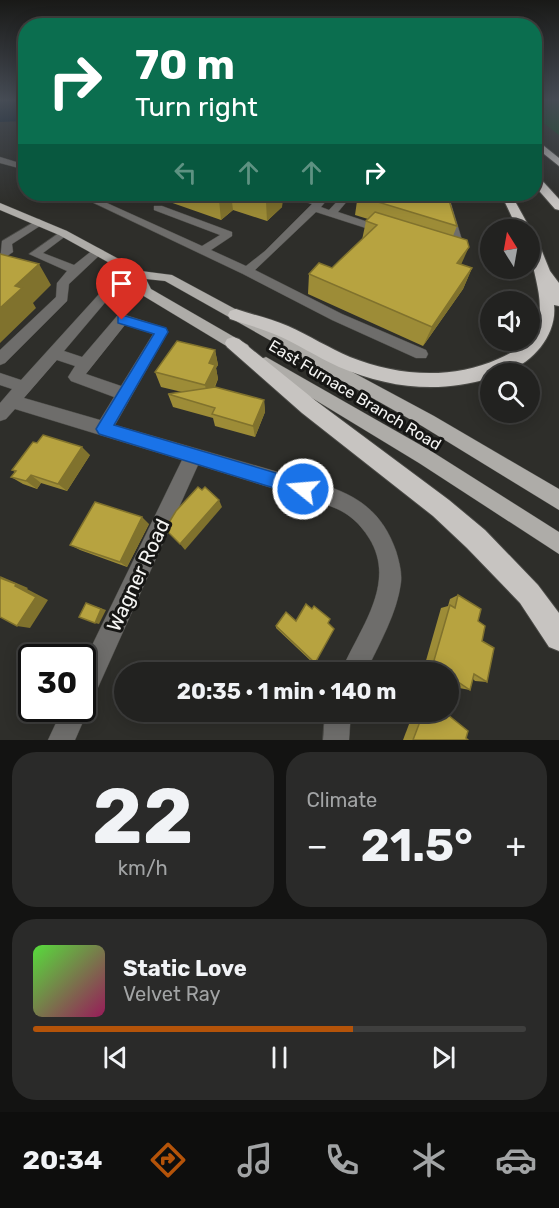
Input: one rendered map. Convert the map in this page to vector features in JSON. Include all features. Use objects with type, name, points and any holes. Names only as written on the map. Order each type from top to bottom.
[{"type":"highway","points":[[542,137],[559,150]]},
{"type":"highway","points":[[542,148],[559,163]]},
{"type":"highway","points":[[542,187],[559,206]]},
{"type":"highway","points":[[510,201],[520,219]]},
{"type":"highway","points":[[540,264],[555,288],[559,301]]},
{"type":"highway","points":[[236,315],[273,326],[347,363],[380,373],[418,380],[459,380],[488,374],[530,349],[539,338],[547,317],[542,287],[543,272]]},
{"type":"highway","points":[[233,344],[441,508],[476,539],[529,594],[559,637]]},
{"type":"main road","name":"East Furnace Branch Road","points":[[0,206],[63,233],[138,274],[168,278],[428,421],[559,500]]},
{"type":"main road","name":"East Furnace Branch Road","points":[[138,274],[146,292],[425,457],[559,544]]},
{"type":"street","points":[[96,201],[204,250],[337,317],[421,354]]},
{"type":"street","points":[[308,201],[331,214],[394,234]]},
{"type":"street","points":[[247,271],[269,253],[320,201]]},
{"type":"street","points":[[331,214],[343,201]]},
{"type":"street","points":[[445,201],[457,240],[458,255],[447,251]]},
{"type":"street","points":[[158,208],[228,234],[204,250]]},
{"type":"street","points":[[0,258],[7,252],[3,242],[39,222]]},
{"type":"street","points":[[63,233],[35,254],[75,270]]},
{"type":"street","points":[[0,359],[62,298],[63,283],[98,251]]},
{"type":"street","points":[[12,401],[104,296],[138,274]]},
{"type":"street","points":[[104,429],[125,394],[161,332],[122,320],[75,377],[125,394]]},
{"type":"street","points":[[54,353],[86,364]]},
{"type":"street","points":[[0,379],[12,401],[303,489],[336,496],[358,508],[379,534],[390,563],[390,584],[371,636],[358,662]]},
{"type":"street","name":"Wagner Road","points":[[96,664],[193,456]]},
{"type":"street","points":[[61,740],[69,722]]},
{"type":"street","points":[[336,740],[337,722]]},
{"type":"building","points":[[374,201],[449,201],[457,226]]},
{"type":"building","points":[[375,212],[467,240],[469,247],[457,263],[472,268],[432,327],[309,274],[319,263],[332,268],[377,225],[366,221]]},
{"type":"building","points":[[0,254],[39,264],[15,286],[22,288],[0,308]]},
{"type":"building","points":[[177,341],[215,350],[209,363],[215,365],[205,385],[155,372]]},
{"type":"building","points":[[215,387],[264,400],[253,426],[212,414],[215,408],[168,394]]},
{"type":"building","points":[[43,435],[82,447],[58,484],[31,475],[26,481],[11,477],[16,471],[12,470],[33,442],[37,443]]},
{"type":"building","points":[[198,487],[202,490],[205,487],[219,500],[180,544],[165,529],[176,511]]},
{"type":"building","points":[[95,502],[142,517],[120,562],[70,545]]},
{"type":"building","points":[[0,578],[16,584],[15,586],[36,597],[17,626],[0,617]]},
{"type":"building","points":[[458,595],[481,609],[478,621],[485,626],[482,641],[494,648],[487,682],[474,674],[470,690],[459,682],[459,662],[434,662],[450,605],[455,608]]},
{"type":"building","points":[[86,603],[101,609],[95,623],[79,617]]},
{"type":"building","points":[[306,604],[312,609],[314,606],[330,619],[328,623],[334,629],[316,662],[276,626],[286,612],[296,621]]},
{"type":"building","points":[[420,722],[457,722],[468,731],[466,738],[468,740],[413,740]]},
{"type":"route","points":[[122,320],[161,332],[104,429],[303,489]]}]
